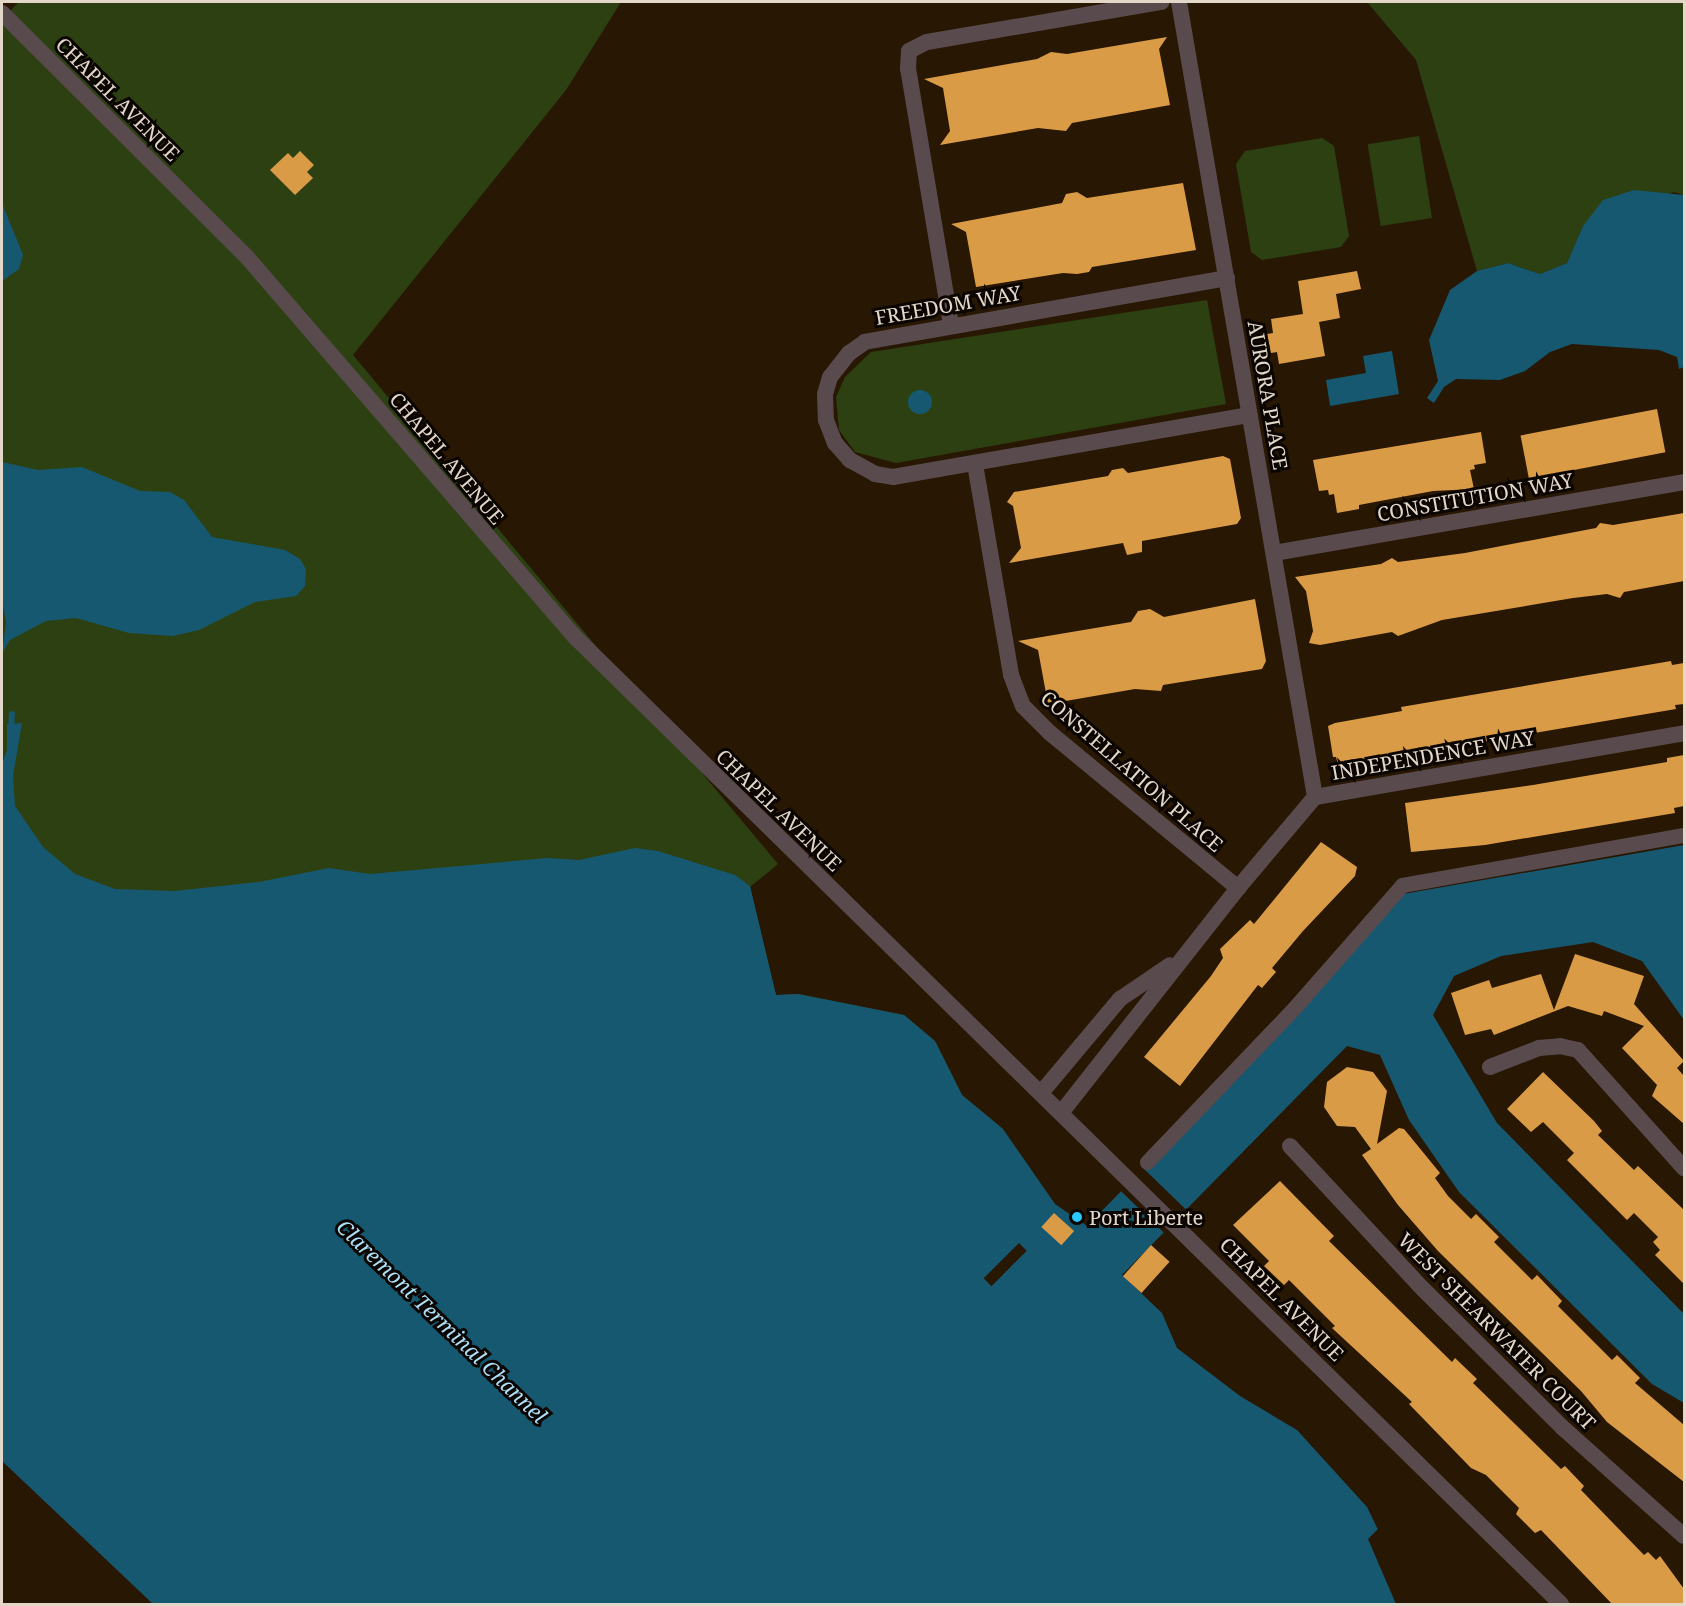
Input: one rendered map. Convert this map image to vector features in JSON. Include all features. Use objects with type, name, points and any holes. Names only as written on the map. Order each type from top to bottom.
[{"type":"street","points":[[951,325],[907,64],[909,51],[927,42],[1162,2]]},
{"type":"street","name":"AURORA PLACE","points":[[1179,2],[1315,796]]},
{"type":"street","name":"CHAPEL AVENUE","points":[[2,13],[246,256],[575,637],[1179,1226],[1561,1605]]},
{"type":"street","name":"FREEDOM WAY","points":[[1227,278],[886,336],[856,347],[830,377],[825,394],[826,420],[842,453],[875,474],[893,477],[1250,415]]},
{"type":"street","name":"CONSTELLATION PLACE","points":[[975,464],[1011,675],[1023,706],[1050,733],[1238,888]]},
{"type":"street","name":"CONSTITUTION WAY","points":[[1274,553],[1684,482]]},
{"type":"street","name":"INDEPENDENCE WAY","points":[[1061,1113],[1238,888],[1315,796],[1684,733]]},
{"type":"street","points":[[1147,1162],[1294,1007],[1402,885],[1684,835]]},
{"type":"street","name":"INDEPENDENCE WAY","points":[[1041,1093],[1120,999],[1187,952]]},
{"type":"street","points":[[1490,1067],[1539,1048],[1560,1046],[1578,1050],[1684,1168]]},
{"type":"street","name":"WEST SHEARWATER COURT","points":[[1290,1146],[1423,1289],[1555,1420],[1684,1536]]},
{"type":"green space","points":[[19,2],[621,2],[566,90],[353,355],[778,864],[750,887],[776,995],[798,994],[904,1015],[935,1041],[962,1095],[1003,1129],[2,1113],[2,765],[7,750],[2,763],[2,19]]},
{"type":"green space","points":[[1367,2],[1684,2],[1684,195],[1674,192],[1583,226],[1567,263],[1540,274],[1508,263],[1477,271],[1416,60]]},
{"type":"green space","points":[[1419,136],[1432,218],[1381,226],[1368,144]]},
{"type":"green space","points":[[1322,138],[1334,146],[1349,236],[1341,247],[1262,260],[1251,252],[1236,164],[1245,151]]},
{"type":"green space","points":[[1207,300],[1226,404],[896,463],[855,452],[839,430],[836,397],[845,377],[871,352]]},
{"type":"water","points":[[1634,190],[1684,195],[1684,367],[1679,369],[1677,357],[1659,350],[1572,344],[1550,352],[1525,371],[1500,380],[1456,379],[1444,387],[1434,403],[1427,398],[1438,381],[1429,340],[1450,290],[1477,271],[1508,263],[1540,274],[1567,263],[1583,226],[1603,200]]},
{"type":"water","points":[[2,203],[23,255],[19,269],[2,281]]},
{"type":"water","points":[[1392,351],[1399,394],[1330,406],[1326,380],[1366,373],[1363,356]]},
{"type":"water","points":[[920,390],[929,393],[932,402],[929,411],[920,414],[911,411],[908,402],[911,393]]},
{"type":"water","points":[[2,462],[38,470],[82,467],[140,491],[170,492],[184,500],[212,537],[285,550],[300,559],[306,569],[305,586],[296,596],[255,602],[199,630],[173,636],[129,633],[76,618],[46,621],[10,640],[2,653],[6,623],[2,599]]},
{"type":"water","name":"Claremont Terminal Channel","points":[[22,723],[13,776],[15,806],[43,847],[75,874],[115,889],[174,891],[259,882],[329,868],[370,874],[548,858],[579,860],[635,848],[658,851],[735,875],[750,886],[776,995],[798,994],[904,1015],[935,1041],[962,1095],[1003,1129],[1055,1204],[1087,1226],[1337,971],[1403,894],[1684,845],[1684,1020],[1642,961],[1593,942],[1501,956],[1454,976],[1433,1015],[1497,1123],[1684,1314],[1684,1403],[1652,1384],[1459,1192],[1409,1120],[1380,1055],[1347,1046],[1122,1275],[1162,1313],[1177,1348],[1240,1396],[1297,1430],[1367,1507],[1386,1546],[1406,1604],[153,1604],[2,1461],[2,763],[7,750],[7,724]]},
{"type":"pier","points":[[1142,1167],[1189,1212],[1167,1235],[1120,1190]]},
{"type":"pier","points":[[1019,1243],[1027,1251],[991,1286],[984,1278]]},
{"type":"pier","points":[[1380,1527],[1389,1545],[1409,1604],[1396,1604],[1368,1539]]},
{"type":"building","points":[[1167,37],[1159,49],[1170,105],[1072,123],[1066,131],[1038,128],[940,145],[950,131],[943,88],[924,79],[1037,59],[1051,52],[1067,54]]},
{"type":"building","points":[[300,151],[314,165],[307,172],[313,178],[295,195],[270,170],[288,153],[293,158]]},
{"type":"building","points":[[1183,183],[1196,250],[1092,267],[1089,272],[1063,273],[976,287],[966,232],[951,224],[1062,203],[1066,194],[1077,192],[1087,198]]},
{"type":"building","points":[[1357,271],[1361,289],[1336,294],[1340,318],[1319,322],[1325,356],[1279,364],[1277,352],[1271,353],[1267,334],[1273,333],[1271,319],[1303,314],[1298,281]]},
{"type":"building","points":[[1657,409],[1665,452],[1529,479],[1521,436]]},
{"type":"building","points":[[1481,432],[1486,463],[1474,465],[1475,469],[1470,470],[1474,489],[1433,491],[1359,505],[1359,509],[1337,513],[1334,494],[1329,495],[1328,490],[1319,491],[1313,460]]},
{"type":"building","points":[[1223,456],[1230,459],[1241,518],[1237,524],[1142,541],[1142,552],[1127,555],[1123,543],[1009,563],[1021,548],[1013,506],[1007,502],[1014,492],[1108,476],[1112,470],[1123,468],[1128,473]]},
{"type":"building","points":[[1684,513],[1684,581],[1624,592],[1620,598],[1607,594],[1573,598],[1442,620],[1398,636],[1392,632],[1320,645],[1309,643],[1313,631],[1306,591],[1295,577],[1381,564],[1392,558],[1398,562],[1465,553],[1596,528],[1600,523],[1613,525]]},
{"type":"building","points":[[1255,599],[1266,661],[1262,669],[1163,685],[1161,691],[1135,689],[1048,704],[1038,650],[1018,641],[1131,622],[1138,611],[1150,609],[1164,617]]},
{"type":"building","points":[[1671,661],[1672,665],[1684,663],[1684,704],[1675,705],[1676,709],[1354,764],[1341,776],[1336,757],[1333,757],[1328,726],[1335,723],[1402,711],[1401,707]]},
{"type":"building","points":[[1684,755],[1684,806],[1674,808],[1675,813],[1485,845],[1411,852],[1405,803],[1533,785],[1667,762],[1667,758]]},
{"type":"building","points":[[1321,842],[1357,867],[1355,876],[1272,968],[1276,972],[1262,988],[1258,985],[1180,1086],[1144,1057],[1211,976],[1223,958],[1220,949],[1250,920],[1254,924]]},
{"type":"building","points":[[1575,954],[1644,976],[1634,1004],[1684,1061],[1677,1068],[1684,1076],[1684,1124],[1652,1096],[1657,1085],[1622,1048],[1644,1026],[1604,1011],[1602,1016],[1568,1006],[1494,1035],[1491,1029],[1465,1035],[1451,993],[1489,980],[1492,988],[1541,974],[1554,1010]]},
{"type":"building","points":[[1347,1067],[1373,1072],[1387,1091],[1377,1144],[1399,1128],[1404,1129],[1440,1173],[1435,1178],[1448,1196],[1471,1219],[1476,1214],[1499,1237],[1494,1242],[1532,1280],[1537,1275],[1562,1301],[1558,1306],[1612,1360],[1617,1355],[1640,1378],[1635,1383],[1684,1425],[1684,1482],[1607,1422],[1581,1391],[1438,1251],[1398,1205],[1362,1155],[1371,1149],[1355,1127],[1337,1126],[1324,1107],[1327,1082]]},
{"type":"building","points":[[1543,1072],[1594,1121],[1602,1131],[1598,1135],[1634,1170],[1638,1166],[1684,1210],[1684,1284],[1655,1255],[1660,1250],[1653,1242],[1658,1237],[1634,1213],[1627,1220],[1567,1160],[1574,1153],[1543,1122],[1531,1132],[1507,1109]]},
{"type":"building","points":[[1280,1181],[1334,1236],[1329,1241],[1452,1362],[1455,1358],[1477,1379],[1473,1383],[1561,1469],[1565,1466],[1584,1486],[1581,1490],[1644,1555],[1648,1552],[1656,1560],[1660,1556],[1684,1589],[1684,1605],[1613,1605],[1541,1530],[1535,1533],[1516,1514],[1519,1508],[1486,1475],[1471,1468],[1409,1404],[1412,1402],[1332,1328],[1335,1326],[1289,1280],[1284,1285],[1264,1266],[1269,1261],[1233,1225]]},
{"type":"building","points":[[1054,1213],[1074,1231],[1061,1245],[1041,1227]]},
{"type":"building","points":[[1151,1245],[1170,1262],[1141,1293],[1123,1276]]},
{"type":"waterway","points":[[11,731],[12,714]]},
{"type":"place","name":"Port Liberte","points":[[1077,1217]]}]
